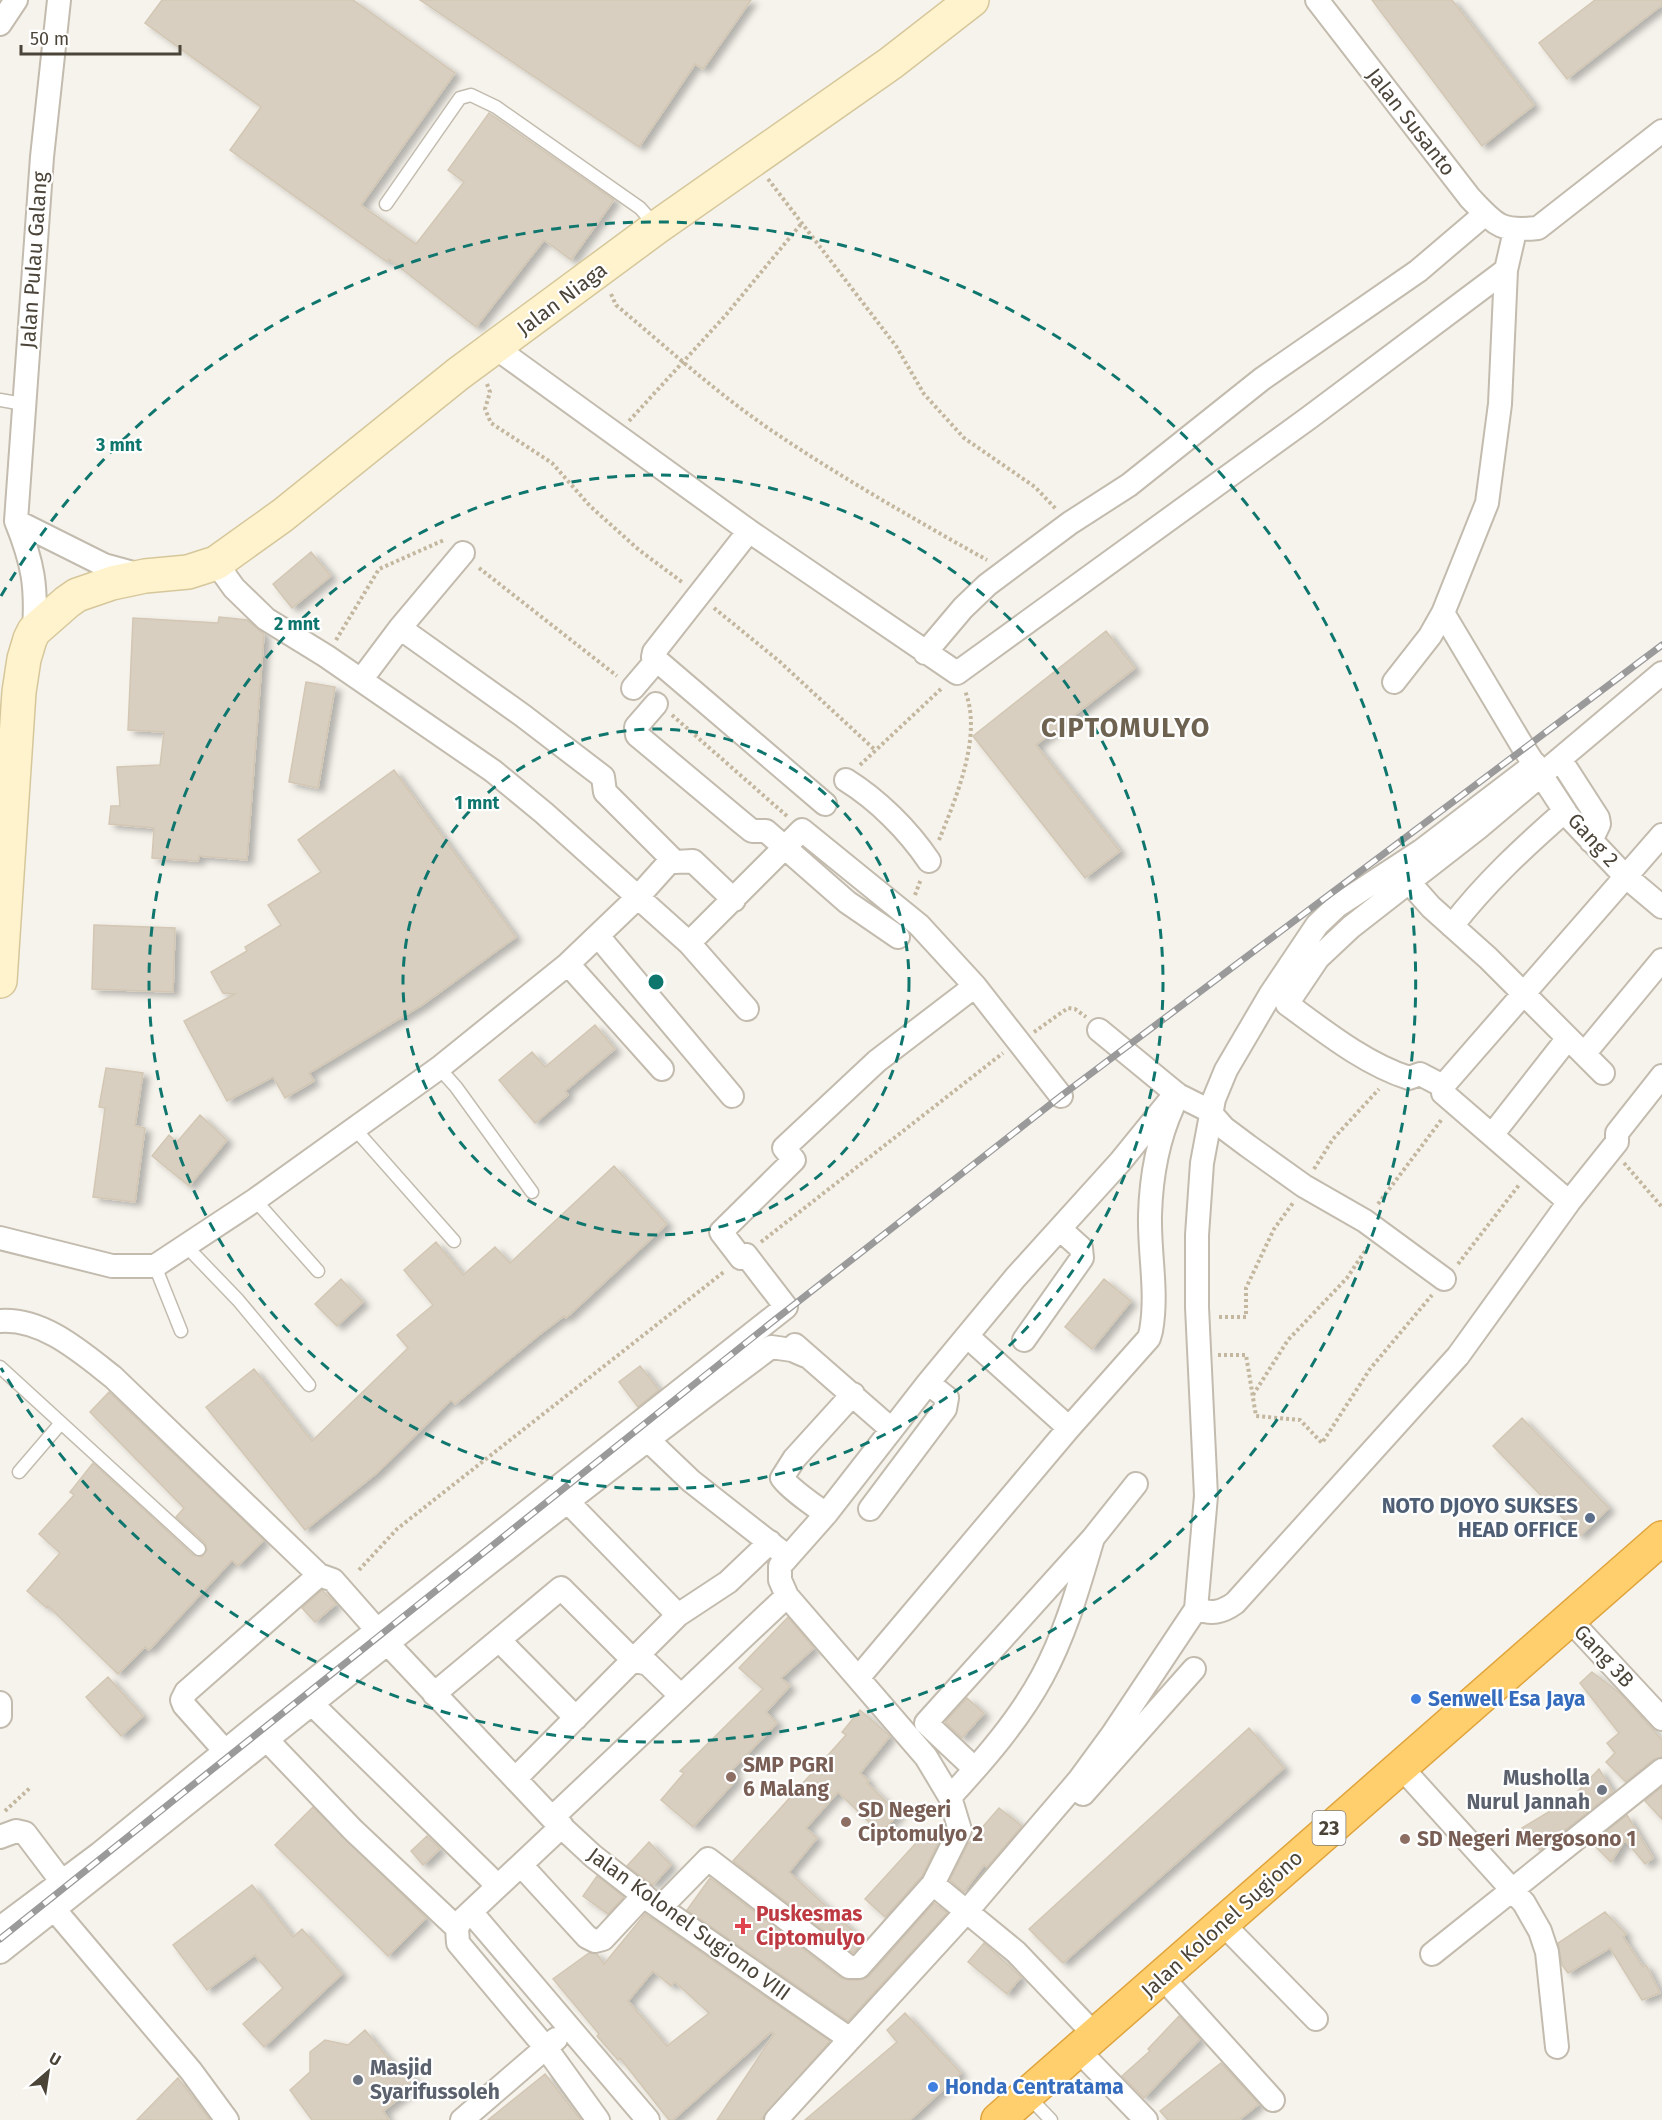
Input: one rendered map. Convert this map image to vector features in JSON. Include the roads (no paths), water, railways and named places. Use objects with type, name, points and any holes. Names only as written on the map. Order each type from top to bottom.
[{"type":"highway","name":"Jalan Kolonel Sugiono","points":[[998,2120],[1662,1538]]},
{"type":"street","points":[[0,24],[16,0]]},
{"type":"street","name":"Jalan Pulau Galang","points":[[34,631],[37,593],[29,552],[16,521],[42,158],[59,0]]},
{"type":"street","name":"Jalan Niaga","points":[[34,631],[77,595],[112,583],[145,576],[188,572],[216,563],[283,515],[458,374],[496,348],[657,226],[891,63],[972,0]]},
{"type":"street","name":"Jalan Susanto","points":[[1317,0],[1485,214],[1498,226],[1515,231]]},
{"type":"street","points":[[1394,682],[1430,636],[1443,613],[1480,522],[1491,482],[1504,346],[1506,270],[1515,231],[1538,228],[1662,131]]},
{"type":"street","points":[[925,653],[963,608],[1010,568],[1070,523],[1130,484],[1262,379],[1418,271],[1485,214]]},
{"type":"street","points":[[496,348],[749,531],[957,673],[1337,397],[1506,270]]},
{"type":"street","points":[[16,521],[104,565],[145,576]]},
{"type":"street","points":[[749,531],[654,652],[656,661],[825,804]]},
{"type":"street","points":[[361,680],[400,628],[463,553]]},
{"type":"street","points":[[216,563],[234,588],[266,619],[326,656],[493,771],[544,813],[689,944],[747,1009]]},
{"type":"street","name":"Gang 2","points":[[1443,613],[1565,811],[1590,841],[1624,875],[1662,907]]},
{"type":"street","points":[[400,628],[522,715],[603,777],[605,792],[675,862],[693,861],[735,900]]},
{"type":"street","points":[[0,981],[10,691],[34,631]]},
{"type":"street","points":[[633,688],[656,661]]},
{"type":"street","points":[[776,2120],[967,1911],[1079,1780],[1113,1735],[1196,1609],[1206,1496],[1197,1307],[1197,1235],[1202,1163],[1212,1113],[1226,1070],[1270,995],[1317,925],[1337,906],[1421,851],[1538,769],[1560,759],[1662,673]]},
{"type":"street","points":[[656,704],[636,727],[637,735],[746,827],[752,831],[766,831],[847,902],[898,937]]},
{"type":"street","points":[[1560,759],[1598,818],[1599,824],[1590,841]]},
{"type":"street","points":[[1538,769],[1478,828],[1351,927],[1318,958],[1287,1004],[1354,1050],[1409,1078],[1420,1074],[1449,1094],[1569,1202]]},
{"type":"street","points":[[846,780],[864,791],[899,825],[929,861]]},
{"type":"street","points":[[1452,926],[1470,902],[1519,852],[1565,811]]},
{"type":"street","points":[[689,944],[802,830],[906,913],[975,986],[1061,1096]]},
{"type":"street","points":[[1449,1094],[1522,992],[1662,835]]},
{"type":"street","points":[[0,1238],[103,1264],[133,1267],[154,1266],[255,1200],[439,1068],[568,964],[637,898],[672,859]]},
{"type":"street","points":[[1408,881],[1604,1073]]},
{"type":"street","points":[[598,936],[732,1096]]},
{"type":"street","points":[[1492,1135],[1662,960]]},
{"type":"street","points":[[568,964],[662,1069]]},
{"type":"street","points":[[0,1952],[312,1704],[382,1637],[786,1307],[721,1232],[794,1160],[784,1148],[877,1061],[975,986]]},
{"type":"street","points":[[1099,1030],[1177,1094],[1212,1113],[1224,1128],[1304,1186],[1372,1226],[1444,1279]]},
{"type":"street","points":[[1196,1609],[1209,1613],[1219,1612],[1235,1603],[1248,1591],[1458,1356],[1569,1202],[1617,1142],[1617,1133],[1662,1076]]},
{"type":"street","points":[[521,1865],[587,1937],[595,1941],[603,1939],[708,1859],[849,1967],[859,1967],[933,1884],[960,1830],[950,1797],[926,1757],[787,1596],[779,1573],[780,1566],[826,1514],[891,1429],[967,1336],[1177,1094]]},
{"type":"street","points":[[859,1677],[1069,1428],[1149,1338],[1154,1278],[1150,1214],[1158,1149],[1177,1094]]},
{"type":"street","points":[[1024,1341],[1082,1258],[1081,1248],[1060,1229]]},
{"type":"street","points":[[769,1319],[806,1356],[891,1429]]},
{"type":"street","name":"Jalan Kolonel Sugiono VIII","points":[[0,1322],[32,1323],[82,1353],[113,1377],[319,1575],[333,1580],[434,1694],[557,1822],[593,1856],[652,1901],[849,2039]]},
{"type":"street","points":[[967,1336],[1069,1428]]},
{"type":"street","points":[[0,1928],[62,1882],[225,1751],[568,1502],[647,1439],[771,1347],[781,1347],[806,1356]]},
{"type":"street","points":[[870,1509],[945,1408],[947,1398],[928,1383]]},
{"type":"street","points":[[826,1514],[799,1495],[795,1488],[783,1478],[794,1459],[853,1394]]},
{"type":"street","points":[[647,1439],[691,1481],[788,1557]]},
{"type":"street","points":[[975,1769],[926,1723],[1093,1538],[1136,1484]]},
{"type":"street","points":[[568,1502],[678,1615]]},
{"type":"street","points":[[950,1797],[1004,1735],[1042,1677],[1068,1618],[1093,1538]]},
{"type":"street","points":[[515,1779],[678,1615],[728,1582],[770,1542]]},
{"type":"street","points":[[225,1751],[184,1705],[182,1700],[186,1692],[319,1575]]},
{"type":"street","points":[[434,1694],[561,1588],[633,1660],[648,1664],[681,1696]]},
{"type":"street","points":[[598,2120],[546,2048],[458,1943],[464,1920],[521,1865],[557,1822],[681,1696],[787,1596]]},
{"type":"street","name":"Gang 3B","points":[[1569,1620],[1662,1719]]},
{"type":"street","points":[[500,1641],[576,1718]]},
{"type":"street","points":[[1015,1854],[1028,1849],[1097,1781],[1194,1669]]},
{"type":"street","points":[[0,1702],[0,1716]]},
{"type":"street","points":[[312,1704],[498,1886]]},
{"type":"street","points":[[267,1740],[353,1830],[464,1920],[570,2026],[648,2120]]},
{"type":"street","points":[[1401,1767],[1524,1903],[1540,1931],[1547,1952],[1557,2047]]},
{"type":"street","points":[[1432,1954],[1512,1889],[1575,1842],[1662,1770]]},
{"type":"street","points":[[0,1837],[16,1831],[25,1833],[62,1882]]},
{"type":"street","points":[[933,1884],[1016,1952],[1146,2120]]},
{"type":"street","points":[[54,1909],[191,2071],[227,2120]]},
{"type":"street","points":[[1223,1924],[1316,2019]]},
{"type":"street","points":[[1162,1977],[1273,2100]]},
{"type":"street","points":[[462,2120],[570,2026]]},
{"type":"lane","points":[[386,204],[460,98],[471,95],[496,107],[640,208],[657,226]]},
{"type":"lane","points":[[0,400],[23,404]]},
{"type":"lane","points":[[439,1068],[456,1087],[532,1192]]},
{"type":"lane","points":[[354,1128],[454,1241]]},
{"type":"lane","points":[[255,1200],[318,1271]]},
{"type":"lane","points":[[186,1246],[238,1300],[309,1385]]},
{"type":"lane","points":[[154,1266],[181,1331]]},
{"type":"lane","points":[[0,1367],[199,1549]]},
{"type":"lane","points":[[19,1472],[61,1423]]},
{"type":"lane","points":[[1028,2095],[1050,2120]]},
{"type":"railway","points":[[0,1939],[772,1322],[1061,1096],[1662,645]]},
{"type":"place","name":"NOTO DJOYO SUKSES HEAD OFFICE","points":[[1590,1518]]},
{"type":"place","name":"Senwell Esa Jaya","points":[[1416,1699]]},
{"type":"place","name":"SMP PGRI 6 Malang","points":[[731,1777]]},
{"type":"place","name":"Musholla Nurul Jannah","points":[[1602,1790]]},
{"type":"place","name":"SD Negeri Ciptomulyo 2","points":[[846,1822]]},
{"type":"place","name":"SD Negeri Mergosono 1","points":[[1405,1839]]},
{"type":"place","name":"Puskesmas Ciptomulyo","points":[[743,1926]]},
{"type":"place","name":"Masjid Syarifussoleh","points":[[358,2080]]},
{"type":"place","name":"Honda Centratama","points":[[933,2087]]},
{"type":"district","name":"CIPTOMULYO","points":[[1126,728]]}]
